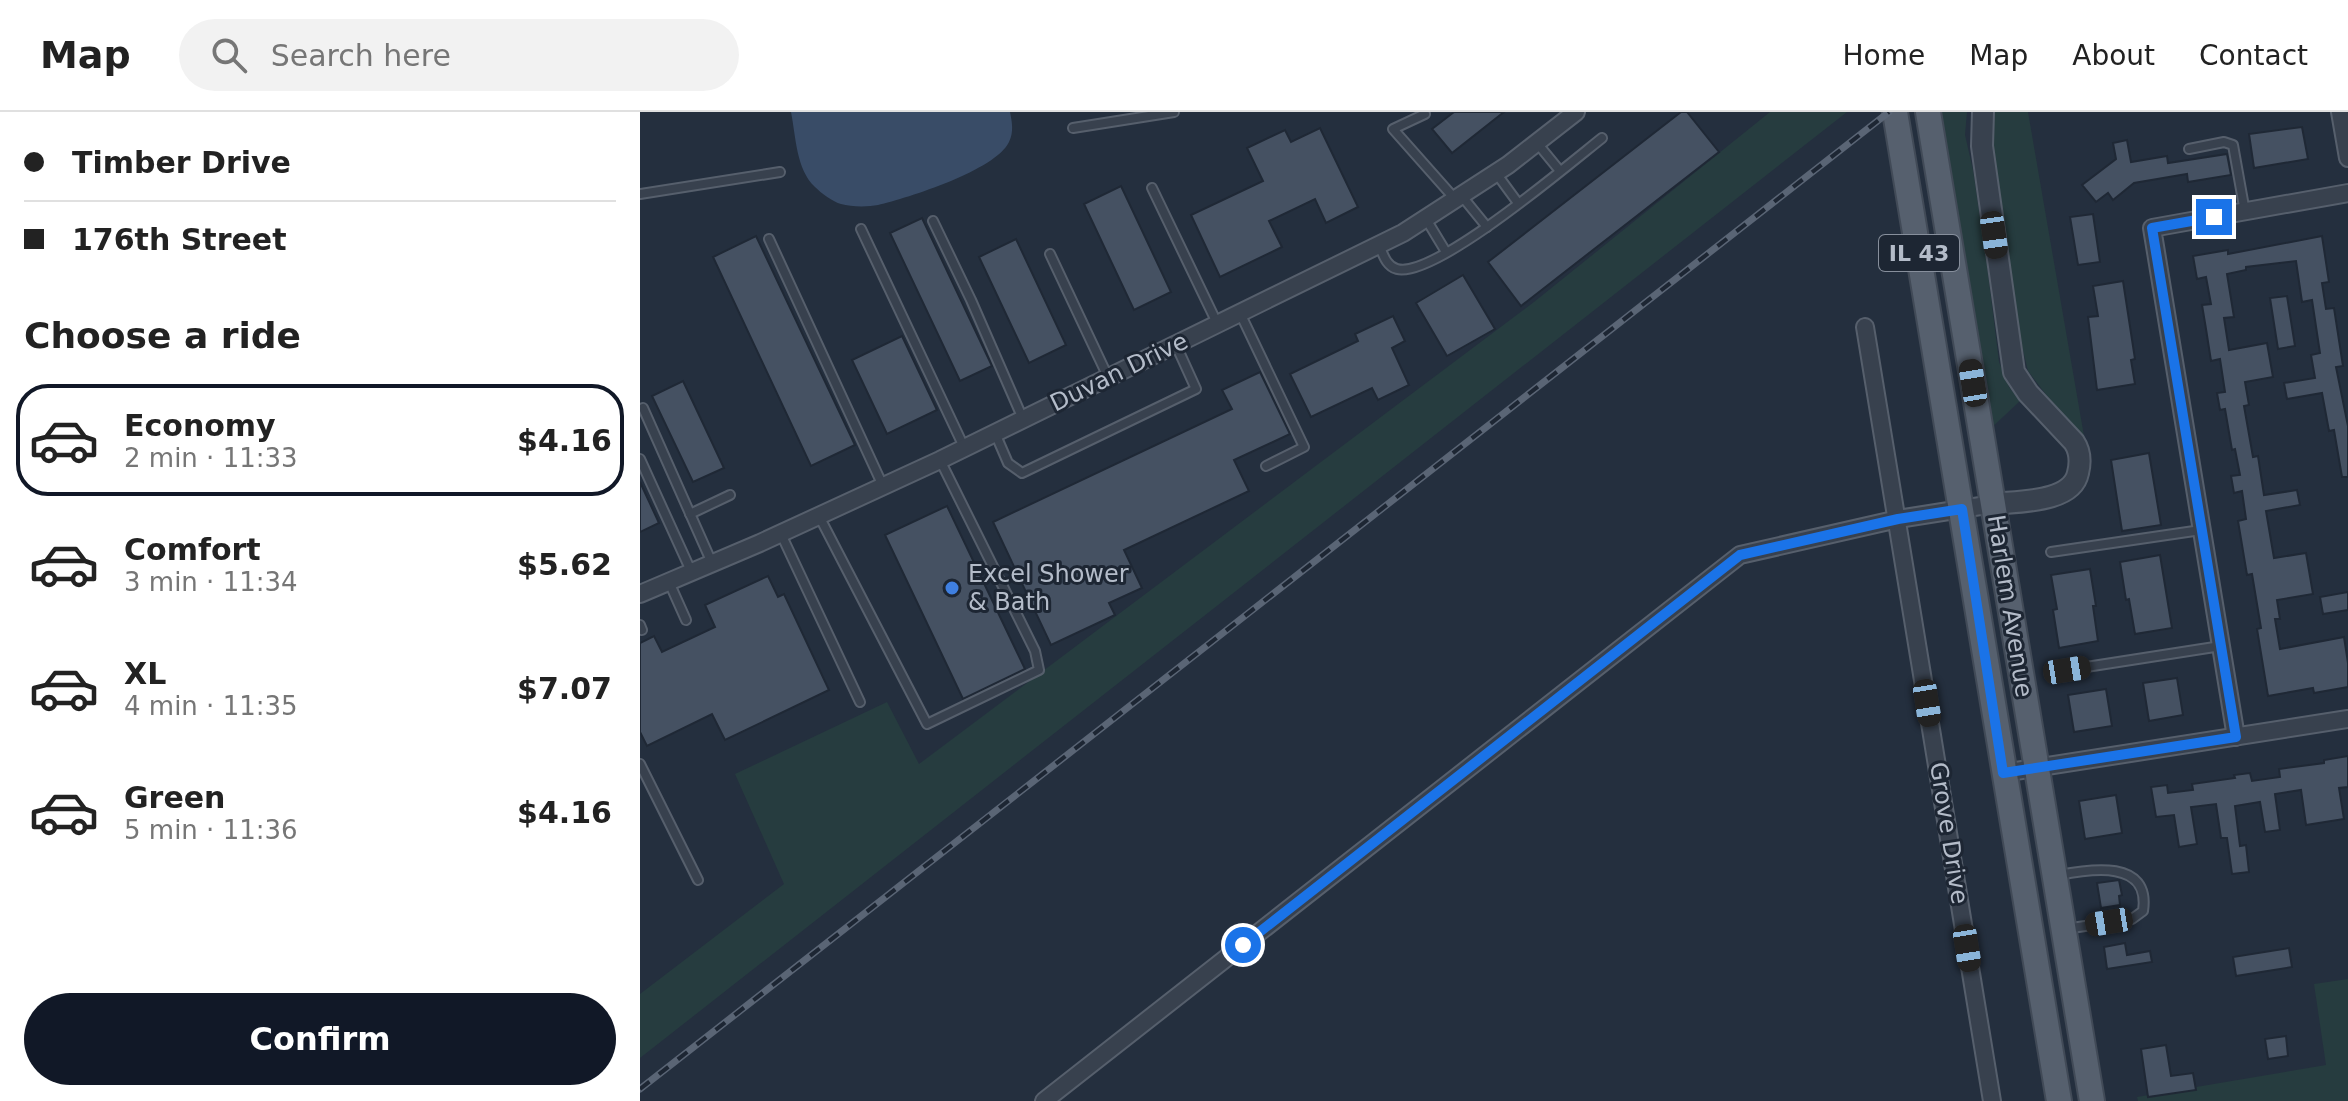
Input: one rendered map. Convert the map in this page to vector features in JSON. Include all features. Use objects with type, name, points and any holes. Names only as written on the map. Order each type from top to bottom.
[{"type":"main road","name":"Harlem Avenue","points":[[1895,112],[2059,1101]]},
{"type":"main road","name":"Harlem Avenue","points":[[1928,112],[2092,1101]]},
{"type":"main road","points":[[2048,1036],[2080,1030]]},
{"type":"street","name":"Duvan Drive","points":[[640,594],[940,460],[1378,245],[1496,173],[1576,112]]},
{"type":"street","points":[[1044,1101],[1740,555],[1898,519],[2050,497],[2072,487],[2080,465],[2079,450],[2028,393],[2014,372],[1982,146],[1983,112]]},
{"type":"street","points":[[2340,112],[2348,158]]},
{"type":"street","points":[[2236,737],[2152,228],[2348,193]]},
{"type":"street","name":"Grove Drive","points":[[1865,327],[1992,1101]]},
{"type":"street","points":[[2003,773],[2348,719]]},
{"type":"lane","points":[[1073,128],[1174,112]]},
{"type":"lane","points":[[1425,114],[1393,129],[1487,227]]},
{"type":"lane","points":[[1378,245],[1389,265],[1400,270],[1418,267],[1487,227],[1602,138]]},
{"type":"lane","points":[[2189,149],[2224,142],[2233,145],[2245,212]]},
{"type":"lane","points":[[1537,143],[1560,171]]},
{"type":"lane","points":[[640,194],[780,172]]},
{"type":"lane","points":[[1496,173],[1518,203]]},
{"type":"lane","points":[[1152,188],[1217,324]]},
{"type":"lane","points":[[1426,218],[1446,252]]},
{"type":"lane","points":[[933,221],[1023,419]]},
{"type":"lane","points":[[861,229],[965,448]]},
{"type":"lane","points":[[769,239],[883,486]]},
{"type":"lane","points":[[1050,254],[1109,377]]},
{"type":"lane","points":[[1240,313],[1304,447],[1266,466]]},
{"type":"lane","points":[[995,433],[1008,463],[1022,473],[1196,389],[1176,345]]},
{"type":"lane","points":[[643,408],[712,563]]},
{"type":"lane","points":[[640,459],[691,572]]},
{"type":"lane","points":[[819,516],[927,724],[1039,670],[1035,651],[940,460]]},
{"type":"lane","points":[[690,514],[730,495]]},
{"type":"lane","points":[[2051,552],[2201,530]]},
{"type":"lane","points":[[781,533],[860,702]]},
{"type":"lane","points":[[669,581],[686,620]]},
{"type":"lane","points":[[2067,670],[2221,646]]},
{"type":"lane","points":[[640,764],[698,880]]},
{"type":"lane","points":[[2054,876],[2085,870],[2118,871],[2139,883],[2144,903],[2143,911],[2132,919],[2063,930]]},
{"type":"green space","points":[[1770,112],[1847,112],[640,1058],[640,994],[784,884],[735,774],[887,702],[919,764],[1534,302]]},
{"type":"green space","points":[[1936,112],[1967,112],[1965,135],[1973,170],[1999,362],[2009,387],[2020,401],[1989,430]]},
{"type":"green space","points":[[1994,112],[2028,112],[2084,436],[2054,405],[2028,371],[2018,330],[1991,132]]},
{"type":"green space","points":[[2348,979],[2348,1101],[2138,1101],[2137,1097],[2326,1065],[2314,984]]},
{"type":"water","points":[[791,112],[1010,112],[1012,131],[1009,142],[1001,152],[970,172],[892,201],[874,206],[854,206],[831,199],[809,180],[798,152]]},
{"type":"building","points":[[1454,112],[1504,112],[1452,153],[1432,129]]},
{"type":"building","points":[[1681,112],[1687,112],[1719,152],[1521,306],[1488,262]]},
{"type":"building","points":[[2302,127],[2308,159],[2254,168],[2249,134]]},
{"type":"building","points":[[1320,128],[1358,207],[1326,223],[1315,199],[1269,221],[1282,247],[1220,277],[1191,215],[1263,181],[1247,148],[1285,130],[1291,142]]},
{"type":"building","points":[[2127,140],[2131,162],[2167,156],[2168,163],[2227,154],[2231,175],[2188,182],[2187,174],[2134,183],[2113,200],[2108,193],[2096,202],[2082,185],[2116,159],[2113,143]]},
{"type":"building","points":[[1121,186],[1171,292],[1134,310],[1084,204]]},
{"type":"building","points":[[2093,214],[2100,262],[2078,265],[2070,217]]},
{"type":"building","points":[[922,218],[992,366],[960,381],[890,233]]},
{"type":"building","points":[[756,236],[855,445],[811,466],[713,257]]},
{"type":"building","points":[[2322,236],[2329,282],[2322,283],[2326,309],[2334,308],[2343,366],[2336,367],[2348,426],[2348,477],[2342,477],[2334,430],[2329,431],[2322,393],[2287,399],[2284,383],[2315,378],[2311,355],[2320,353],[2312,300],[2302,302],[2296,261],[2246,267],[2246,270],[2227,274],[2234,317],[2224,318],[2229,350],[2267,343],[2273,377],[2245,382],[2249,405],[2244,406],[2253,457],[2258,456],[2264,495],[2297,490],[2300,505],[2266,511],[2274,558],[2306,553],[2313,594],[2277,600],[2280,619],[2275,619],[2280,649],[2344,637],[2348,663],[2348,687],[2314,693],[2313,688],[2268,696],[2252,574],[2247,575],[2238,521],[2246,519],[2242,491],[2234,493],[2231,476],[2240,475],[2225,409],[2220,410],[2217,393],[2225,392],[2220,359],[2211,361],[2202,305],[2211,304],[2206,277],[2197,279],[2193,256],[2228,250],[2228,254]]},
{"type":"building","points":[[1016,239],[1066,345],[1029,363],[979,257]]},
{"type":"building","points":[[1463,275],[1495,329],[1447,356],[1416,303]]},
{"type":"building","points":[[2123,281],[2135,359],[2131,360],[2135,384],[2097,390],[2088,317],[2098,316],[2093,286]]},
{"type":"building","points":[[2287,296],[2295,346],[2278,349],[2270,298]]},
{"type":"building","points":[[1393,316],[1405,341],[1392,348],[1409,385],[1378,400],[1372,388],[1311,417],[1290,374],[1358,341],[1355,334]]},
{"type":"building","points":[[902,336],[937,410],[887,434],[852,360]]},
{"type":"building","points":[[1260,372],[1290,434],[1234,460],[1249,491],[1124,550],[1142,588],[1109,603],[1115,615],[1051,645],[993,522],[1232,409],[1222,390]]},
{"type":"building","points":[[683,381],[724,468],[693,482],[652,396]]},
{"type":"building","points":[[2149,453],[2161,525],[2122,531],[2111,460]]},
{"type":"building","points":[[640,482],[659,523],[640,532]]},
{"type":"building","points":[[947,506],[1025,669],[963,699],[885,535]]},
{"type":"building","points":[[2160,555],[2172,628],[2135,634],[2120,562]]},
{"type":"building","points":[[2090,569],[2098,641],[2059,648],[2051,575]]},
{"type":"building","points":[[768,576],[778,597],[784,594],[829,690],[725,740],[712,714],[647,746],[640,732],[640,643],[654,636],[662,652],[715,627],[705,605]]},
{"type":"building","points":[[2348,592],[2348,610],[2323,614],[2320,597]]},
{"type":"building","points":[[2177,678],[2183,715],[2149,721],[2143,683]]},
{"type":"building","points":[[2106,689],[2112,726],[2074,732],[2068,695]]},
{"type":"building","points":[[2348,756],[2348,787],[2339,788],[2344,819],[2306,825],[2301,790],[2275,794],[2280,830],[2265,832],[2260,802],[2235,806],[2240,846],[2246,845],[2249,872],[2232,874],[2227,838],[2221,838],[2216,804],[2191,807],[2197,844],[2179,847],[2174,815],[2156,817],[2151,787],[2167,785],[2168,793],[2193,790],[2192,784],[2235,778],[2234,775],[2250,773],[2252,781],[2280,777],[2279,769],[2324,763],[2324,760]]},
{"type":"building","points":[[2116,795],[2122,833],[2085,839],[2079,801]]},
{"type":"building","points":[[2119,880],[2120,905],[2101,908],[2097,883]]},
{"type":"building","points":[[2125,943],[2127,955],[2150,951],[2152,962],[2107,969],[2104,947]]},
{"type":"building","points":[[2289,948],[2292,967],[2236,976],[2233,957]]},
{"type":"building","points":[[2286,1036],[2288,1056],[2268,1059],[2265,1039]]},
{"type":"building","points":[[2166,1045],[2171,1076],[2193,1073],[2196,1090],[2148,1097],[2141,1049]]},
{"type":"railway","points":[[640,1089],[1889,112]]},
{"type":"place","name":"Excel Shower & Bath","points":[[952,588]]},
{"type":"route","points":[[1243,945],[1740,555],[1898,519],[1962,509],[2003,773],[2236,737],[2152,228],[2214,217]]}]
